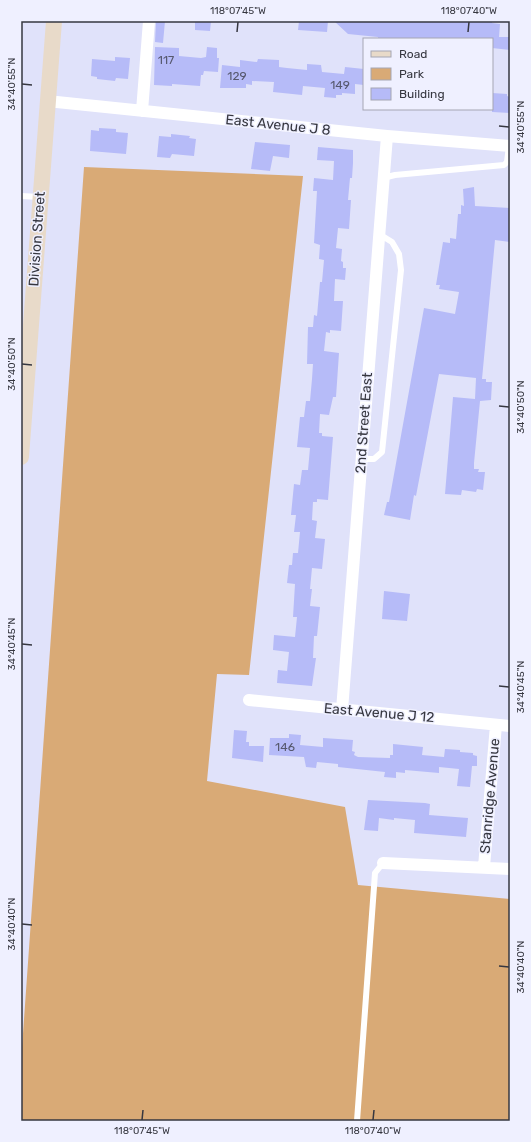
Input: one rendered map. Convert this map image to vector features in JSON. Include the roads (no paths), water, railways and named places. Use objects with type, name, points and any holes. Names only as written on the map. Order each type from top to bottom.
[{"type":"main road","name":"Division Street","points":[[21,457],[25,351],[40,198],[54,21]]},
{"type":"street","points":[[142,111],[149,21]]},
{"type":"street","name":"East Avenue J 8","points":[[47,101],[386,136],[510,146]]},
{"type":"street","name":"2nd Street East","points":[[342,710],[386,136]]},
{"type":"street","name":"East Avenue J 12","points":[[249,700],[510,726]]},
{"type":"street","name":"Stanridge Avenue","points":[[484,867],[496,725]]},
{"type":"street","points":[[384,863],[510,869]]},
{"type":"lane","points":[[383,178],[395,175],[504,165],[507,162],[510,146]]},
{"type":"lane","points":[[21,196],[40,198]]},
{"type":"lane","points":[[361,459],[374,459],[382,452],[401,286],[399,254],[392,242],[379,234]]},
{"type":"lane","points":[[357,1121],[375,873],[384,863]]}]
